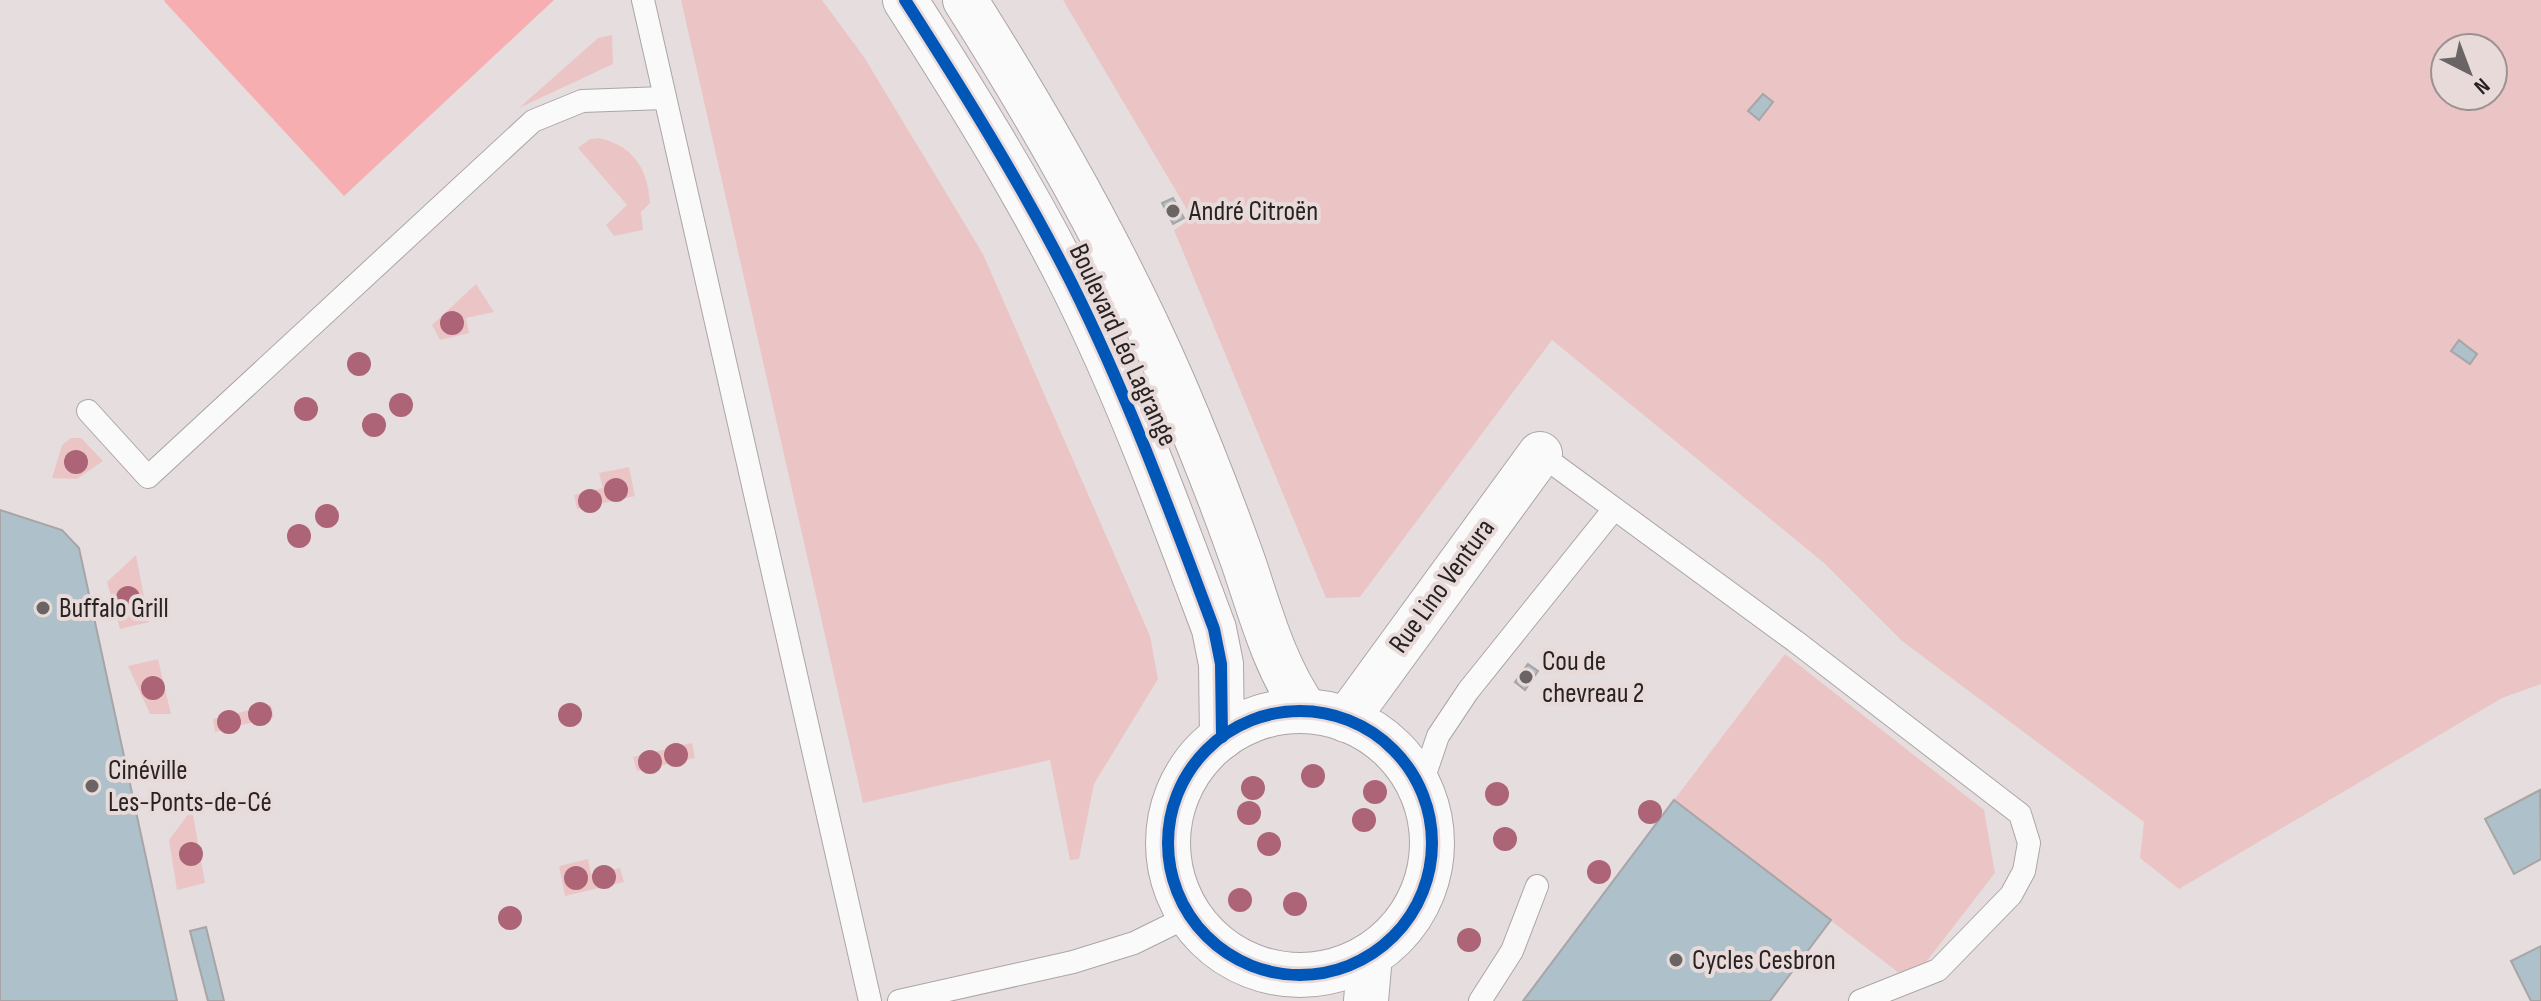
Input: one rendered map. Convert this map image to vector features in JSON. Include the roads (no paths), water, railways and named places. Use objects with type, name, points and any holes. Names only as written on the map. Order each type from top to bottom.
[{"type":"street","name":"Boulevard Léo Lagrange","points":[[905,0],[971,102],[1035,215],[1128,403],[1214,629],[1221,664],[1222,737]]},
{"type":"street","name":"Boulevard Léo Lagrange","points":[[965,0],[1006,64],[1116,261],[1174,385],[1219,497],[1285,681],[1326,716]]},
{"type":"street","name":"Rue Lino Ventura","points":[[1326,716],[1540,454]]},
{"type":"street","points":[[1326,716],[1372,733],[1395,752],[1420,789],[1431,834],[1426,881],[1405,923],[1370,955],[1285,988],[1227,954],[1206,937],[1189,916],[1169,866],[1171,813],[1193,765],[1222,737],[1256,719],[1326,716]]},
{"type":"street","points":[[1366,1001],[1370,955]]},
{"type":"lane","points":[[643,0],[870,1001]]},
{"type":"lane","points":[[88,411],[148,477],[533,121],[582,101],[664,98]]},
{"type":"lane","points":[[1540,454],[1795,641],[2020,814],[2029,843],[2024,871],[2011,895],[1938,970],[1860,1001]]},
{"type":"lane","points":[[1420,789],[1438,736],[1468,691],[1614,509]]},
{"type":"lane","points":[[1480,1001],[1512,951],[1537,886]]},
{"type":"lane","points":[[899,1001],[1073,962],[1134,943],[1189,916]]},
{"type":"place","name":"André Citroën","points":[[1173,211]]},
{"type":"place","name":"Buffalo Grill","points":[[43,608]]},
{"type":"place","name":"Cou de chevreau 2","points":[[1526,677]]},
{"type":"place","name":"Cinéville Les-Ponts-de-Cé","points":[[92,786]]},
{"type":"place","name":"Cycles Cesbron","points":[[1676,960]]}]
